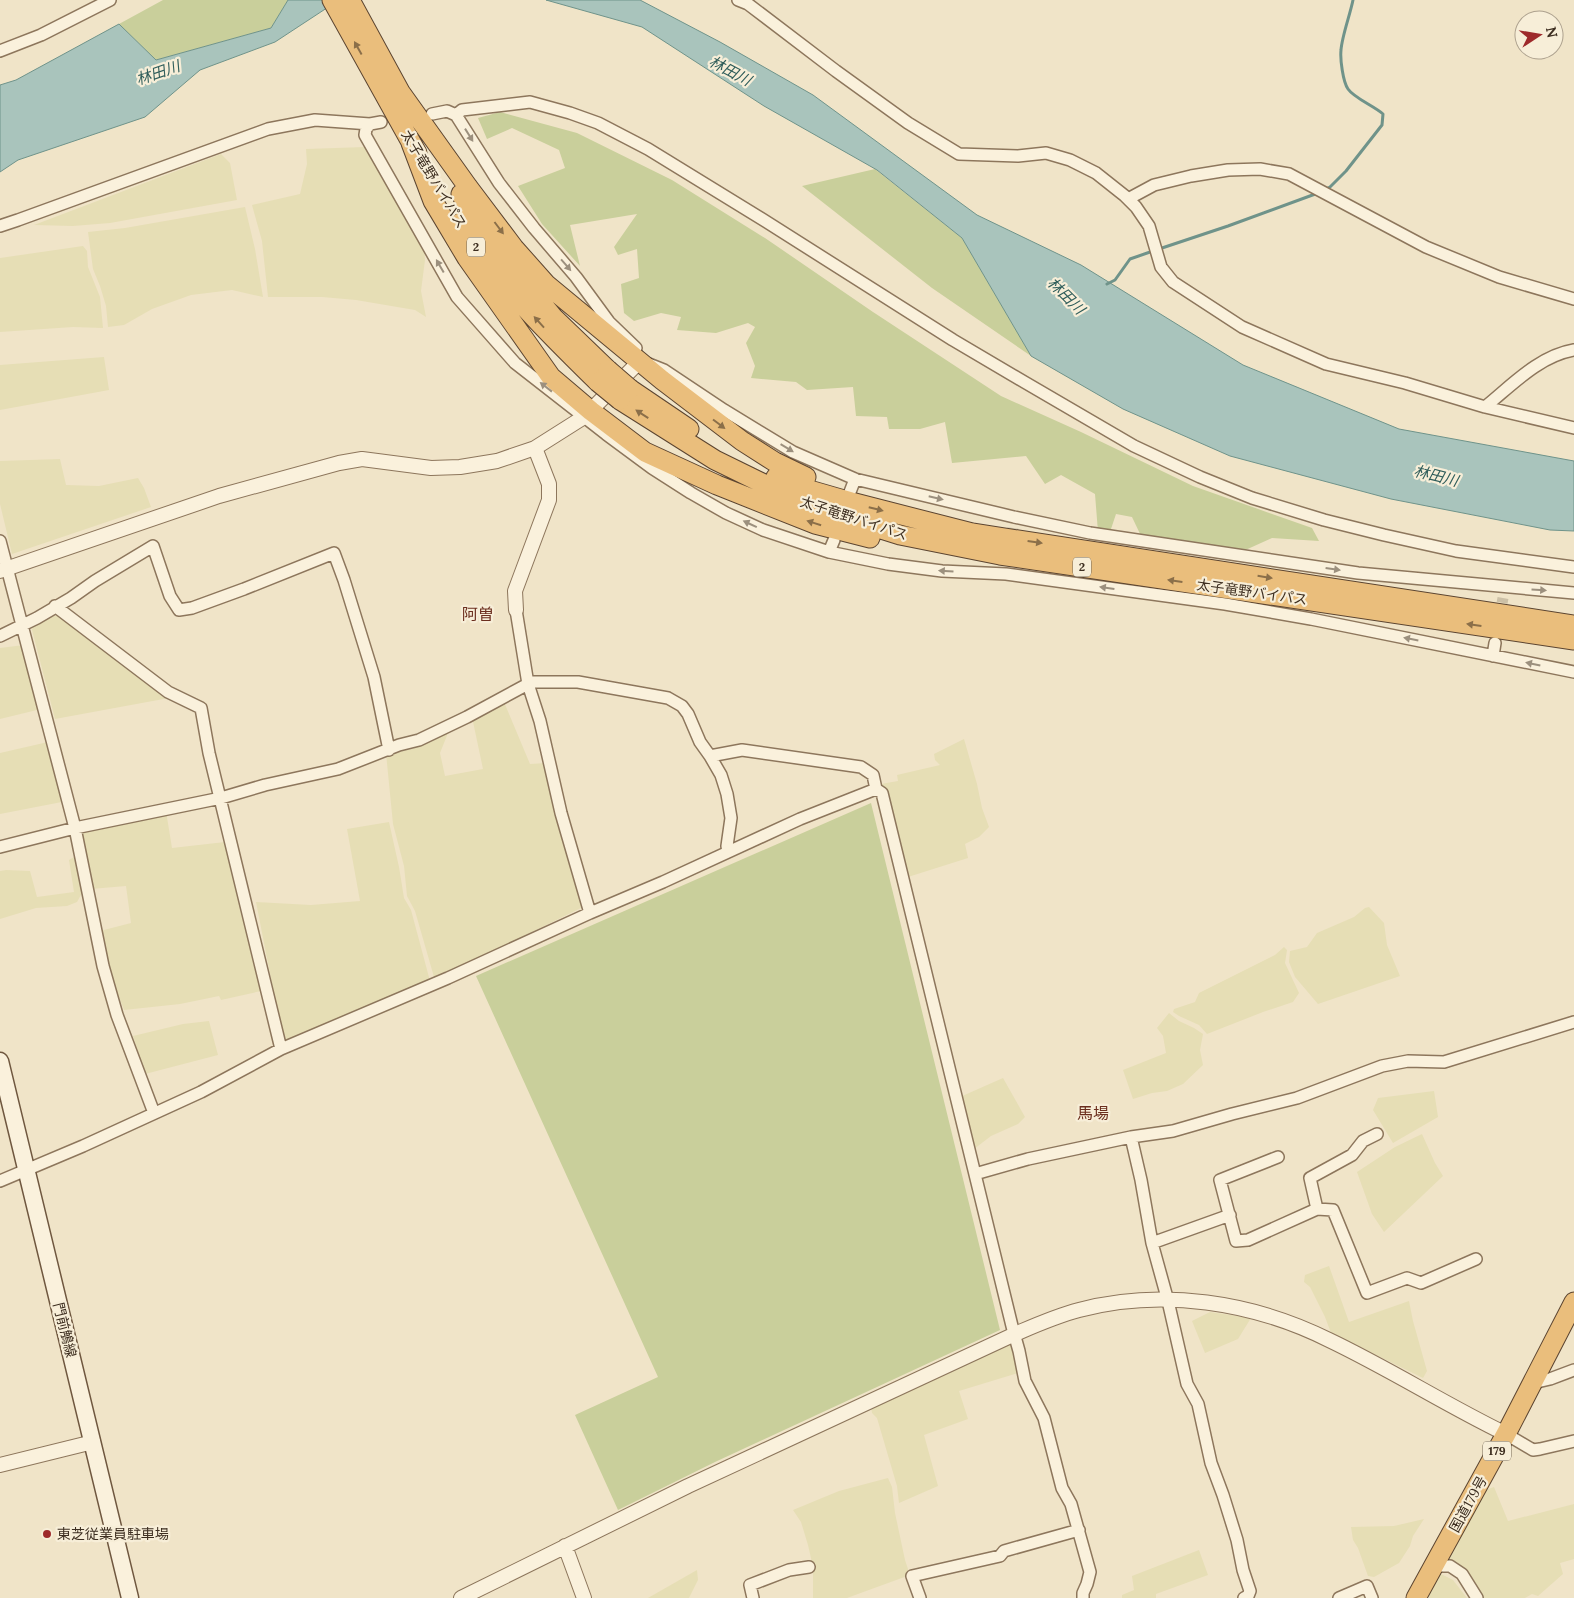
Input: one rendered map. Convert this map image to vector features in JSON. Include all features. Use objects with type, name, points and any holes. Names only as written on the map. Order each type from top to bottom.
[{"type":"highway","name":"太子竜野バイパス","points":[[332,0],[486,238],[603,376]]},
{"type":"highway","name":"太子竜野バイパス","points":[[350,0],[411,143],[463,228],[498,277],[554,338],[625,394],[715,460],[811,507],[1004,565],[1501,636],[1574,640]]},
{"type":"highway","points":[[390,90],[514,248],[546,284],[742,441],[775,462],[851,497]]},
{"type":"highway","points":[[411,143],[433,201],[468,258],[551,377],[588,414],[645,452],[717,485],[815,524],[900,545],[1004,565]]},
{"type":"highway","name":"太子竜野バイパス","points":[[625,394],[681,424],[729,455],[792,484],[851,497],[972,533],[1574,625]]},
{"type":"highway","points":[[1400,598],[1574,612]]},
{"type":"highway","points":[[1501,636],[1574,652]]},
{"type":"highway","name":"国道179号","points":[[1420,1595],[1574,1302]]},
{"type":"main road","name":"門前鵤線","points":[[0,1061],[130,1598]]},
{"type":"street","points":[[0,51],[41,35],[110,0]]},
{"type":"street","points":[[746,1],[829,66],[908,123],[958,154],[1018,156],[1046,153],[1070,160],[1096,173],[1136,207],[1149,226],[1161,267],[1173,282],[1242,327],[1326,364],[1405,383],[1484,407],[1574,428]]},
{"type":"street","points":[[456,115],[462,110],[530,102],[598,123],[648,149],[953,340],[1134,446],[1252,498],[1384,536],[1456,551],[1574,567]]},
{"type":"street","points":[[432,114],[447,111],[456,115],[505,190],[610,322],[637,348],[640,361]]},
{"type":"street","points":[[0,226],[268,129],[316,120],[376,123],[366,129],[365,135],[457,297],[515,363],[588,414],[652,468],[726,513],[763,530],[829,552],[888,564],[942,570],[1004,565],[1226,600],[1311,620],[1574,672]]},
{"type":"street","points":[[1128,199],[1154,185],[1228,170],[1260,170],[1289,174],[1426,246],[1499,277],[1574,299]]},
{"type":"street","points":[[1484,407],[1539,363],[1562,352],[1574,350]]},
{"type":"street","points":[[4,569],[219,496],[339,463],[362,459],[431,468],[460,467],[497,461],[536,448],[588,414],[640,361]]},
{"type":"street","points":[[640,361],[664,370],[724,410],[793,452],[855,479],[1013,523],[1090,533],[1232,560],[1358,573],[1504,593],[1574,593]]},
{"type":"street","points":[[536,448],[549,484],[549,500],[515,591],[516,610],[528,683],[540,721],[561,813],[590,913]]},
{"type":"street","points":[[851,497],[855,479]]},
{"type":"street","points":[[829,552],[834,540]]},
{"type":"street","points":[[0,541],[4,569],[23,625],[75,828],[103,966],[117,1015],[154,1113]]},
{"type":"street","points":[[0,636],[71,598],[95,581],[153,546],[170,596],[179,610],[192,608],[244,589],[334,553],[374,676],[389,750]]},
{"type":"street","points":[[55,606],[168,692],[201,708],[209,753],[281,1049]]},
{"type":"street","points":[[1493,656],[1501,636]]},
{"type":"street","points":[[0,847],[75,828],[221,798],[265,785],[338,769],[399,745],[419,740],[528,683],[578,682],[668,698],[682,706],[700,742],[721,776],[727,794],[731,818],[727,846],[728,852]]},
{"type":"street","points":[[710,756],[742,750],[861,767],[872,775],[876,789],[882,793],[1025,1381],[1044,1418],[1062,1488],[1071,1504],[1090,1572],[1082,1593],[1083,1598]]},
{"type":"street","points":[[0,1181],[83,1146],[201,1092],[281,1049],[448,978],[800,819],[876,789]]},
{"type":"street","points":[[975,1174],[1028,1159],[1131,1137],[1173,1131],[1297,1098],[1382,1066],[1408,1061],[1444,1062],[1574,1022]]},
{"type":"street","points":[[1317,1209],[1310,1178],[1352,1155],[1364,1141],[1377,1134]]},
{"type":"street","points":[[1131,1137],[1152,1243],[1168,1301],[1187,1384],[1198,1404],[1211,1463],[1237,1540],[1243,1570],[1250,1591],[1248,1596],[1244,1598]]},
{"type":"street","points":[[1278,1157],[1220,1180],[1236,1241],[1248,1240],[1317,1209],[1333,1210],[1367,1293],[1406,1278],[1421,1283],[1476,1259]]},
{"type":"street","points":[[1152,1243],[1230,1215]]},
{"type":"street","points":[[462,1598],[688,1486],[1014,1334],[1045,1321],[1080,1310],[1117,1303],[1143,1300],[1196,1301],[1233,1307],[1269,1316],[1320,1336],[1534,1450],[1574,1441]]},
{"type":"street","points":[[1533,1383],[1574,1370]]},
{"type":"street","points":[[0,1465],[93,1442]]},
{"type":"street","points":[[920,1598],[912,1576],[1000,1556],[1004,1551],[1079,1530]]},
{"type":"street","points":[[565,1546],[584,1598]]},
{"type":"street","points":[[1434,1566],[1450,1566],[1462,1574],[1477,1598]]},
{"type":"street","points":[[752,1598],[750,1585],[789,1570],[809,1567]]},
{"type":"street","points":[[1339,1598],[1367,1586],[1372,1598]]},
{"type":"shaded area","points":[[365,147],[409,226],[424,245],[425,260],[421,291],[426,317],[415,310],[356,300],[322,297],[268,297],[262,241],[252,205],[300,194],[307,164],[306,149]]},
{"type":"shaded area","points":[[221,154],[230,163],[237,200],[110,223],[73,226],[34,225]]},
{"type":"shaded area","points":[[245,207],[255,249],[263,297],[232,290],[191,295],[152,309],[124,325],[108,327],[106,306],[93,269],[88,232],[125,228]]},
{"type":"shaded area","points":[[83,246],[87,251],[88,267],[100,297],[103,328],[73,327],[0,332],[0,258]]},
{"type":"shaded area","points":[[104,357],[109,390],[0,410],[0,365]]},
{"type":"shaded area","points":[[60,459],[66,485],[99,486],[138,478],[151,507],[12,554],[0,504],[0,461]]},
{"type":"shaded area","points":[[62,615],[169,698],[55,719],[31,626],[47,617]]},
{"type":"shaded area","points":[[24,645],[41,709],[0,719],[0,648]]},
{"type":"shaded area","points":[[504,702],[530,764],[546,763],[585,906],[487,954],[434,977],[415,911],[407,896],[404,866],[393,824],[386,753],[412,749],[450,728],[440,753],[445,776],[483,769],[472,717]]},
{"type":"shaded area","points":[[964,739],[982,808],[989,827],[979,837],[965,844],[968,858],[908,877],[886,790],[881,784],[898,781],[897,775],[940,765],[935,760],[934,754]]},
{"type":"shaded area","points":[[48,742],[67,801],[0,814],[0,753]]},
{"type":"shaded area","points":[[166,811],[172,848],[225,842],[246,919],[261,991],[221,1000],[219,996],[180,1004],[124,1010],[112,979],[100,931],[131,923],[126,886],[91,889],[82,831]]},
{"type":"shaded area","points":[[389,822],[404,898],[411,910],[430,981],[288,1043],[283,1040],[256,902],[311,905],[360,901],[347,829]]},
{"type":"shaded area","points":[[74,857],[82,893],[77,902],[67,906],[36,908],[0,919],[0,871],[30,871],[37,897],[74,892],[69,860]]},
{"type":"shaded area","points":[[1369,907],[1384,923],[1387,945],[1400,976],[1318,1004],[1295,977],[1289,962],[1290,951],[1307,947],[1317,933],[1354,917]]},
{"type":"shaded area","points":[[1284,947],[1287,950],[1285,963],[1299,993],[1293,1002],[1207,1034],[1199,1025],[1173,1012],[1174,1009],[1195,1002],[1199,993],[1275,955]]},
{"type":"shaded area","points":[[1169,1013],[1179,1021],[1203,1034],[1200,1050],[1203,1065],[1183,1084],[1167,1091],[1133,1099],[1123,1070],[1166,1053],[1163,1036],[1157,1028]]},
{"type":"shaded area","points":[[209,1021],[218,1055],[145,1074],[133,1036],[183,1024]]},
{"type":"shaded area","points":[[1003,1078],[1025,1117],[1018,1124],[991,1136],[974,1149],[960,1097]]},
{"type":"shaded area","points":[[1434,1091],[1438,1117],[1393,1143],[1373,1110],[1378,1098]]},
{"type":"shaded area","points":[[1422,1134],[1443,1176],[1384,1232],[1372,1214],[1357,1172],[1395,1147]]},
{"type":"shaded area","points":[[1329,1266],[1349,1322],[1409,1301],[1427,1371],[1423,1378],[1331,1333],[1310,1287],[1304,1282],[1305,1275]]},
{"type":"shaded area","points":[[1210,1312],[1251,1318],[1238,1339],[1205,1353],[1192,1321]]},
{"type":"shaded area","points":[[1013,1342],[1021,1372],[959,1391],[968,1419],[924,1435],[938,1486],[899,1503],[897,1486],[877,1418],[872,1413],[871,1407]]},
{"type":"shaded area","points":[[888,1478],[892,1487],[895,1513],[910,1575],[847,1598],[813,1598],[813,1567],[808,1545],[801,1522],[793,1510],[839,1491]]},
{"type":"shaded area","points":[[1494,1487],[1508,1521],[1574,1504],[1574,1559],[1560,1563],[1563,1574],[1538,1596],[1532,1594],[1525,1598],[1477,1598],[1463,1578],[1442,1565],[1485,1490]]},
{"type":"shaded area","points":[[1424,1519],[1399,1563],[1374,1577],[1368,1576],[1358,1548],[1353,1540],[1351,1527],[1394,1526]]},
{"type":"shaded area","points":[[1199,1550],[1208,1575],[1156,1594],[1156,1598],[1122,1598],[1122,1595],[1134,1590],[1132,1576]]},
{"type":"shaded area","points":[[697,1570],[698,1580],[689,1598],[648,1598]]},
{"type":"shaded area","points":[[1437,1572],[1453,1580],[1467,1598],[1429,1598],[1427,1593]]},
{"type":"green space","points":[[163,0],[288,0],[271,28],[156,60],[119,24]]},
{"type":"green space","points":[[500,112],[577,133],[672,180],[765,238],[1001,396],[1193,486],[1312,528],[1319,541],[1272,538],[1241,552],[1194,542],[1142,538],[1132,517],[1116,514],[1110,532],[1098,532],[1095,494],[1061,475],[1045,484],[1026,456],[952,463],[945,422],[920,429],[889,429],[887,417],[856,416],[853,387],[807,390],[796,382],[751,378],[755,366],[746,343],[755,327],[748,323],[716,333],[677,330],[681,317],[661,313],[634,321],[624,313],[621,284],[639,278],[637,249],[618,255],[614,247],[637,214],[570,225],[580,266],[542,224],[518,186],[565,168],[559,150],[512,128],[487,139],[478,118]]},
{"type":"green space","points":[[875,169],[962,238],[1031,356],[932,288],[802,186]]},
{"type":"green space","points":[[871,803],[1000,1330],[715,1462],[618,1510],[575,1415],[658,1377],[476,976]]},
{"type":"water","name":"林田川","points":[[288,0],[339,0],[275,42],[200,70],[145,117],[18,160],[0,172],[0,85],[16,80],[119,24],[156,60],[271,28]]},
{"type":"water","name":"林田川","points":[[546,0],[640,0],[720,42],[813,95],[977,215],[1081,265],[1243,365],[1399,429],[1574,461],[1574,531],[1550,530],[1391,499],[1230,456],[1123,409],[1031,356],[962,238],[877,170],[764,106],[642,27]]},
{"type":"waterway","points":[[1326,189],[1346,171],[1382,125],[1383,114],[1351,92],[1346,86],[1343,76],[1341,50],[1353,0]]},
{"type":"waterway","points":[[1159,249],[1318,193]]},
{"type":"waterway","points":[[1107,284],[1115,280],[1130,259],[1153,251]]},
{"type":"tunnel","points":[[1007,566],[1013,528]]},
{"type":"tunnel","points":[[1499,619],[1503,598]]},
{"type":"place","name":"東芝従業員駐車場","points":[[47,1534]]},
{"type":"district","name":"阿曽","points":[[478,614]]},
{"type":"district","name":"馬場","points":[[1093,1113]]}]
